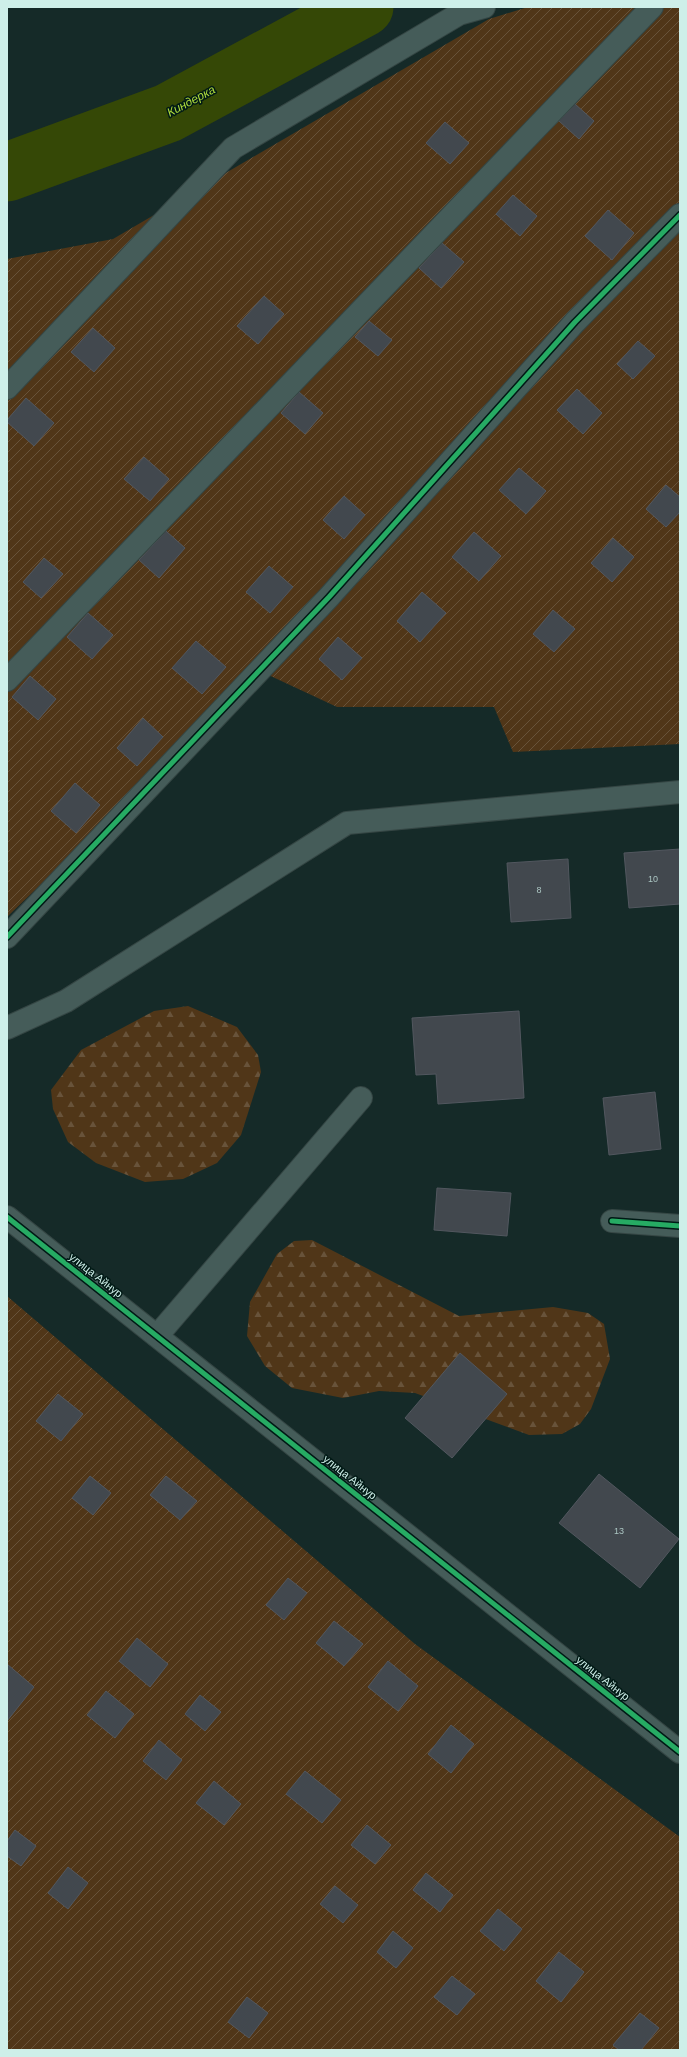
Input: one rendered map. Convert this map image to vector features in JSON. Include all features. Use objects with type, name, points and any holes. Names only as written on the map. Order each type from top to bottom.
[{"type":"street","points":[[7,388],[233,148],[459,14],[484,7]]},
{"type":"street","points":[[7,680],[652,7]]},
{"type":"street","points":[[7,937],[329,597],[575,322],[680,215]]},
{"type":"street","points":[[7,1028],[66,1001],[348,823],[680,792]]},
{"type":"street","points":[[157,1336],[361,1098]]},
{"type":"street","name":"улица Айнур","points":[[7,1217],[680,1752]]},
{"type":"street","points":[[612,1221],[680,1226]]},
{"type":"green space","points":[[528,7],[680,7],[680,744],[513,752],[494,707],[337,707],[262,672],[7,917],[7,259],[113,239],[489,19]]},
{"type":"green space","points":[[188,1006],[237,1027],[258,1055],[261,1072],[241,1135],[217,1163],[183,1179],[145,1182],[96,1163],[68,1142],[53,1109],[51,1090],[81,1050],[154,1011]]},
{"type":"green space","points":[[312,1240],[459,1316],[553,1307],[588,1313],[604,1324],[610,1359],[591,1409],[580,1424],[562,1434],[529,1435],[415,1393],[379,1391],[343,1398],[292,1388],[265,1366],[247,1336],[250,1302],[277,1254],[294,1241]]},
{"type":"green space","points":[[7,1296],[415,1644],[680,1837],[680,2050],[7,2050]]},
{"type":"building","points":[[575,104],[594,121],[579,139],[559,121]]},
{"type":"building","points":[[445,122],[469,143],[450,164],[426,143]]},
{"type":"building","points":[[513,195],[537,216],[520,236],[496,214]]},
{"type":"building","points":[[608,210],[634,233],[612,260],[585,236]]},
{"type":"building","points":[[442,243],[464,262],[441,288],[419,268]]},
{"type":"building","points":[[264,296],[284,314],[258,344],[237,326]]},
{"type":"building","points":[[369,321],[392,340],[378,356],[355,337]]},
{"type":"building","points":[[93,328],[115,348],[94,372],[71,352]]},
{"type":"building","points":[[638,341],[655,356],[633,379],[617,364]]},
{"type":"building","points":[[577,389],[602,413],[583,434],[557,410]]},
{"type":"building","points":[[299,392],[323,413],[305,434],[281,413]]},
{"type":"building","points":[[26,398],[54,423],[34,446],[7,422],[7,420]]},
{"type":"building","points":[[144,457],[169,479],[150,501],[124,479]]},
{"type":"building","points":[[519,468],[546,491],[526,514],[499,490]]},
{"type":"building","points":[[666,485],[680,497],[680,512],[666,527],[646,509]]},
{"type":"building","points":[[344,496],[365,515],[344,539],[323,520]]},
{"type":"building","points":[[166,531],[185,548],[159,578],[139,560]]},
{"type":"building","points":[[474,532],[501,556],[479,581],[452,557]]},
{"type":"building","points":[[613,538],[634,557],[612,582],[591,563]]},
{"type":"building","points":[[44,558],[63,574],[41,598],[23,582]]},
{"type":"building","points":[[269,566],[293,587],[270,613],[246,592]]},
{"type":"building","points":[[422,592],[446,613],[420,642],[397,621]]},
{"type":"building","points":[[553,610],[575,629],[554,652],[533,634]]},
{"type":"building","points":[[88,613],[113,635],[92,659],[67,637]]},
{"type":"building","points":[[338,637],[362,658],[342,680],[319,659]]},
{"type":"building","points":[[196,641],[226,667],[202,694],[172,668]]},
{"type":"building","points":[[30,676],[56,699],[38,720],[12,697]]},
{"type":"building","points":[[143,718],[163,737],[137,766],[117,748]]},
{"type":"building","points":[[75,783],[100,805],[76,833],[51,811]]},
{"type":"building","points":[[680,849],[680,904],[629,908],[624,853]]},
{"type":"building","points":[[568,859],[571,918],[511,922],[507,863]]},
{"type":"building","points":[[519,1011],[524,1098],[438,1104],[436,1074],[416,1075],[412,1018]]},
{"type":"building","points":[[655,1092],[661,1149],[609,1155],[603,1098]]},
{"type":"building","points":[[437,1188],[511,1193],[507,1236],[434,1230]]},
{"type":"building","points":[[460,1353],[507,1394],[452,1458],[405,1418]]},
{"type":"building","points":[[58,1394],[83,1414],[61,1441],[36,1421]]},
{"type":"building","points":[[599,1474],[679,1539],[640,1588],[559,1523]]},
{"type":"building","points":[[90,1476],[111,1493],[93,1515],[72,1498]]},
{"type":"building","points":[[166,1476],[197,1501],[180,1520],[150,1495]]},
{"type":"building","points":[[288,1578],[307,1593],[284,1620],[266,1605]]},
{"type":"building","points":[[334,1621],[363,1644],[344,1666],[316,1643]]},
{"type":"building","points":[[137,1638],[168,1664],[150,1687],[119,1661]]},
{"type":"building","points":[[388,1661],[418,1686],[398,1711],[368,1687]]},
{"type":"building","points":[[7,1664],[34,1687],[7,1721]]},
{"type":"building","points":[[106,1691],[134,1714],[115,1738],[87,1715]]},
{"type":"building","points":[[200,1695],[221,1712],[205,1731],[185,1714]]},
{"type":"building","points":[[451,1725],[474,1744],[451,1773],[428,1754]]},
{"type":"building","points":[[159,1740],[182,1760],[166,1780],[143,1761]]},
{"type":"building","points":[[305,1771],[341,1800],[322,1823],[286,1794]]},
{"type":"building","points":[[214,1781],[241,1804],[224,1825],[196,1803]]},
{"type":"building","points":[[367,1825],[391,1845],[375,1864],[351,1845]]},
{"type":"building","points":[[15,1830],[36,1846],[21,1866],[7,1856],[7,1841]]},
{"type":"building","points":[[68,1867],[88,1883],[68,1909],[48,1893]]},
{"type":"building","points":[[426,1873],[453,1895],[440,1912],[413,1890]]},
{"type":"building","points":[[335,1886],[358,1905],[343,1923],[320,1904]]},
{"type":"building","points":[[498,1909],[522,1929],[504,1951],[480,1931]]},
{"type":"building","points":[[393,1931],[413,1948],[396,1968],[377,1952]]},
{"type":"building","points":[[559,1952],[584,1972],[561,2002],[536,1981]]},
{"type":"building","points":[[452,1976],[475,1994],[457,2015],[434,1997]]},
{"type":"building","points":[[247,1997],[268,2013],[249,2038],[228,2022]]},
{"type":"building","points":[[640,2013],[659,2028],[641,2050],[619,2050],[613,2045]]},
{"type":"waterway","name":"Киндерка","points":[[7,172],[168,113],[364,7]]},
{"type":"cycle path","points":[[7,937],[329,597],[575,322],[680,215]]},
{"type":"cycle path","points":[[7,1217],[680,1752]]},
{"type":"cycle path","points":[[612,1221],[680,1226]]}]
